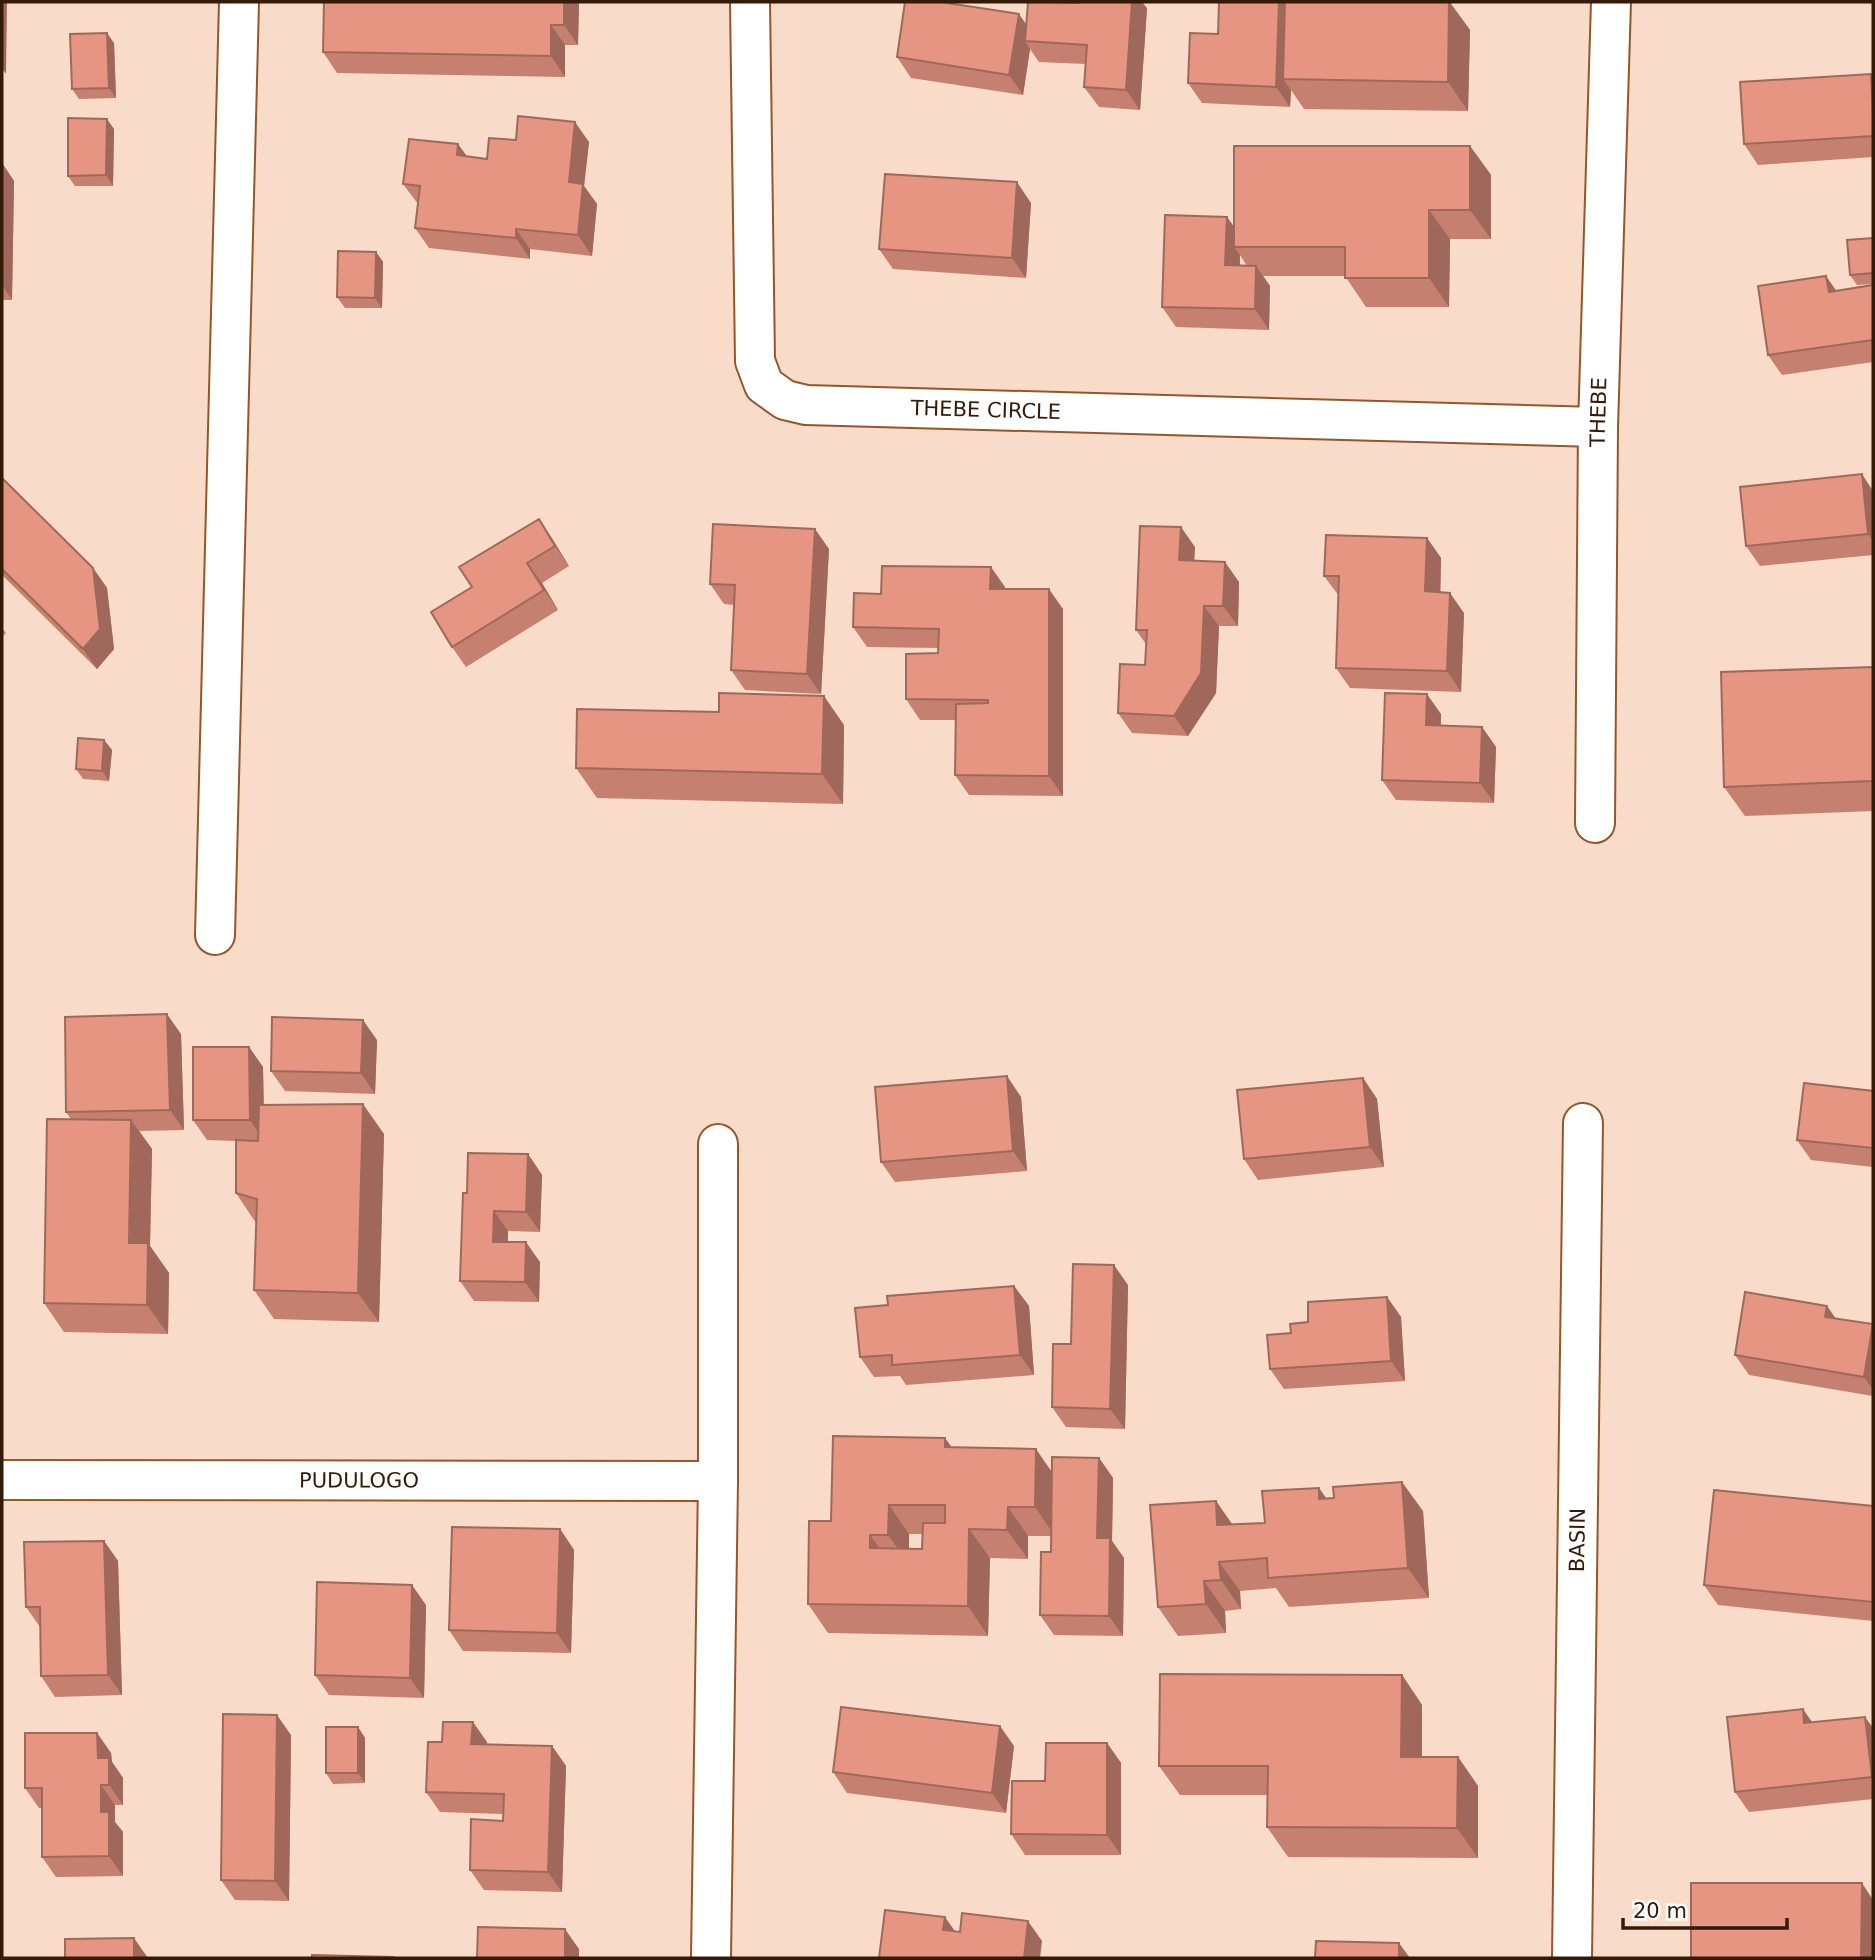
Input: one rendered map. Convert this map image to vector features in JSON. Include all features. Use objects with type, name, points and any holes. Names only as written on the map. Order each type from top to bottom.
[{"type":"street","points":[[215,935],[239,2]]},
{"type":"street","name":"THEBE CIRCLE","points":[[750,2],[755,361],[764,385],[785,400],[806,405],[1598,428]]},
{"type":"street","name":"THEBE","points":[[1595,823],[1598,428],[1611,2]]},
{"type":"street","name":"BASIN","points":[[1572,1958],[1583,1123]]},
{"type":"street","points":[[711,1958],[718,1481],[718,1144]]},
{"type":"street","name":"PUDULOGO","points":[[2,1480],[718,1481]]},
{"type":"building","points":[[324,2],[564,2],[564,25],[551,25],[551,56],[323,52]]},
{"type":"building","points":[[905,2],[941,2],[1019,14],[1009,75],[897,57]]},
{"type":"building","points":[[1028,2],[1132,2],[1126,90],[1084,87],[1087,45],[1025,41]]},
{"type":"building","points":[[1219,2],[1279,2],[1276,87],[1188,83],[1190,33],[1218,34]]},
{"type":"building","points":[[1285,2],[1449,2],[1448,82],[1283,79]]},
{"type":"building","points":[[107,33],[109,88],[72,89],[70,34]]},
{"type":"building","points":[[1871,74],[1873,136],[1744,144],[1740,82]]},
{"type":"building","points":[[518,116],[575,122],[569,182],[583,184],[578,235],[516,229],[516,238],[415,228],[420,186],[403,184],[409,139],[458,144],[457,155],[487,159],[489,138],[516,140]]},
{"type":"building","points":[[68,118],[107,119],[106,175],[68,176]]},
{"type":"building","points":[[1234,146],[1470,146],[1470,210],[1429,210],[1429,278],[1345,278],[1345,247],[1234,247]]},
{"type":"building","points":[[885,174],[1017,182],[1012,258],[879,249]]},
{"type":"building","points":[[1165,215],[1227,217],[1225,265],[1256,266],[1255,309],[1162,307]]},
{"type":"building","points":[[1873,238],[1873,273],[1850,275],[1847,240]]},
{"type":"building","points":[[338,251],[376,252],[375,298],[337,297]]},
{"type":"building","points":[[1826,276],[1829,292],[1873,285],[1873,340],[1768,355],[1758,286]]},
{"type":"building","points":[[1862,474],[1868,534],[1746,546],[1740,487]]},
{"type":"building","points":[[2,478],[93,568],[100,629],[83,649],[2,569]]},
{"type":"building","points":[[539,519],[555,546],[527,563],[544,590],[452,647],[431,612],[472,587],[459,567]]},
{"type":"building","points":[[713,524],[815,529],[807,674],[731,670],[735,585],[710,584]]},
{"type":"building","points":[[1140,526],[1181,527],[1179,560],[1225,562],[1223,606],[1204,606],[1201,673],[1174,716],[1118,713],[1120,664],[1145,665],[1147,630],[1136,630]]},
{"type":"building","points":[[1326,535],[1427,538],[1425,591],[1450,593],[1447,671],[1336,668],[1339,576],[1324,576]]},
{"type":"building","points":[[882,566],[991,567],[990,589],[1049,589],[1049,776],[955,775],[956,704],[988,703],[988,700],[906,699],[906,654],[938,653],[939,629],[853,627],[854,593],[881,594]]},
{"type":"building","points":[[1873,667],[1873,781],[1724,787],[1721,672]]},
{"type":"building","points":[[719,693],[824,696],[822,774],[576,768],[577,709],[719,712]]},
{"type":"building","points":[[1385,693],[1427,694],[1426,725],[1482,727],[1480,783],[1382,780]]},
{"type":"building","points":[[78,738],[104,740],[102,771],[76,769]]},
{"type":"building","points":[[167,1014],[170,1110],[66,1112],[65,1017]]},
{"type":"building","points":[[272,1017],[363,1020],[361,1073],[271,1071]]},
{"type":"building","points":[[193,1047],[249,1047],[250,1120],[193,1120]]},
{"type":"building","points":[[1007,1076],[1013,1151],[881,1162],[875,1087]]},
{"type":"building","points":[[1363,1078],[1370,1147],[1244,1159],[1237,1090]]},
{"type":"building","points":[[1804,1083],[1873,1091],[1873,1148],[1797,1140]]},
{"type":"building","points":[[363,1104],[358,1293],[254,1290],[257,1199],[236,1193],[236,1140],[258,1141],[259,1105]]},
{"type":"building","points":[[47,1119],[131,1120],[129,1243],[148,1243],[147,1305],[44,1303]]},
{"type":"building","points":[[468,1153],[528,1154],[526,1212],[494,1211],[493,1242],[526,1242],[525,1282],[460,1281],[463,1193],[467,1193]]},
{"type":"building","points":[[1073,1264],[1114,1265],[1110,1409],[1052,1407],[1053,1344],[1071,1344]]},
{"type":"building","points":[[1014,1286],[1020,1355],[892,1365],[892,1355],[860,1357],[855,1308],[888,1305],[887,1296]]},
{"type":"building","points":[[1745,1292],[1827,1306],[1825,1317],[1873,1324],[1864,1377],[1735,1355]]},
{"type":"building","points":[[1387,1297],[1391,1361],[1270,1369],[1267,1335],[1291,1333],[1290,1324],[1308,1322],[1308,1302]]},
{"type":"building","points":[[833,1436],[945,1438],[945,1447],[1036,1449],[1035,1507],[1008,1507],[1007,1530],[969,1529],[968,1606],[808,1604],[809,1521],[831,1521]],"holes":[[[889,1505],[945,1505],[945,1523],[923,1523],[922,1549],[870,1548],[870,1535],[888,1535]]]},
{"type":"building","points":[[1052,1457],[1099,1458],[1097,1538],[1110,1538],[1109,1616],[1040,1615],[1041,1552],[1051,1552]]},
{"type":"building","points":[[1402,1482],[1408,1568],[1268,1578],[1267,1558],[1219,1562],[1221,1580],[1204,1581],[1206,1604],[1158,1607],[1150,1505],[1216,1501],[1217,1525],[1265,1523],[1262,1491],[1319,1488],[1319,1499],[1334,1498],[1333,1487]]},
{"type":"building","points":[[1714,1490],[1873,1506],[1873,1602],[1704,1585]]},
{"type":"building","points":[[452,1527],[560,1529],[557,1633],[449,1630]]},
{"type":"building","points":[[104,1541],[108,1675],[41,1676],[40,1607],[26,1607],[24,1542]]},
{"type":"building","points":[[317,1582],[412,1585],[410,1678],[315,1675]]},
{"type":"building","points":[[1160,1674],[1402,1675],[1401,1757],[1458,1757],[1457,1828],[1267,1827],[1268,1766],[1159,1766]]},
{"type":"building","points":[[841,1707],[1000,1726],[992,1793],[833,1772]]},
{"type":"building","points":[[1803,1709],[1804,1723],[1865,1717],[1872,1777],[1735,1792],[1727,1717]]},
{"type":"building","points":[[223,1714],[277,1715],[275,1881],[221,1880]]},
{"type":"building","points":[[443,1722],[473,1722],[471,1744],[552,1746],[548,1872],[470,1870],[471,1819],[503,1821],[504,1794],[426,1792],[428,1742],[442,1742]]},
{"type":"building","points":[[326,1727],[358,1727],[358,1773],[326,1773]]},
{"type":"building","points":[[25,1733],[97,1733],[98,1758],[109,1758],[109,1785],[101,1785],[101,1812],[109,1812],[109,1856],[42,1857],[42,1788],[25,1788]]},
{"type":"building","points":[[1046,1743],[1107,1743],[1107,1835],[1011,1834],[1012,1781],[1045,1781]]},
{"type":"building","points":[[1691,1883],[1862,1883],[1861,1958],[1691,1958]]},
{"type":"building","points":[[885,1910],[945,1917],[943,1930],[960,1932],[962,1913],[1028,1921],[1024,1958],[879,1958]]},
{"type":"building","points":[[478,1927],[565,1929],[565,1958],[477,1958]]},
{"type":"building","points":[[134,1938],[134,1958],[65,1958],[65,1939]]},
{"type":"building","points":[[1316,1941],[1399,1943],[1399,1958],[1315,1958]]},
{"type":"building","points":[[312,1955],[393,1957],[393,1958],[312,1958]]}]
